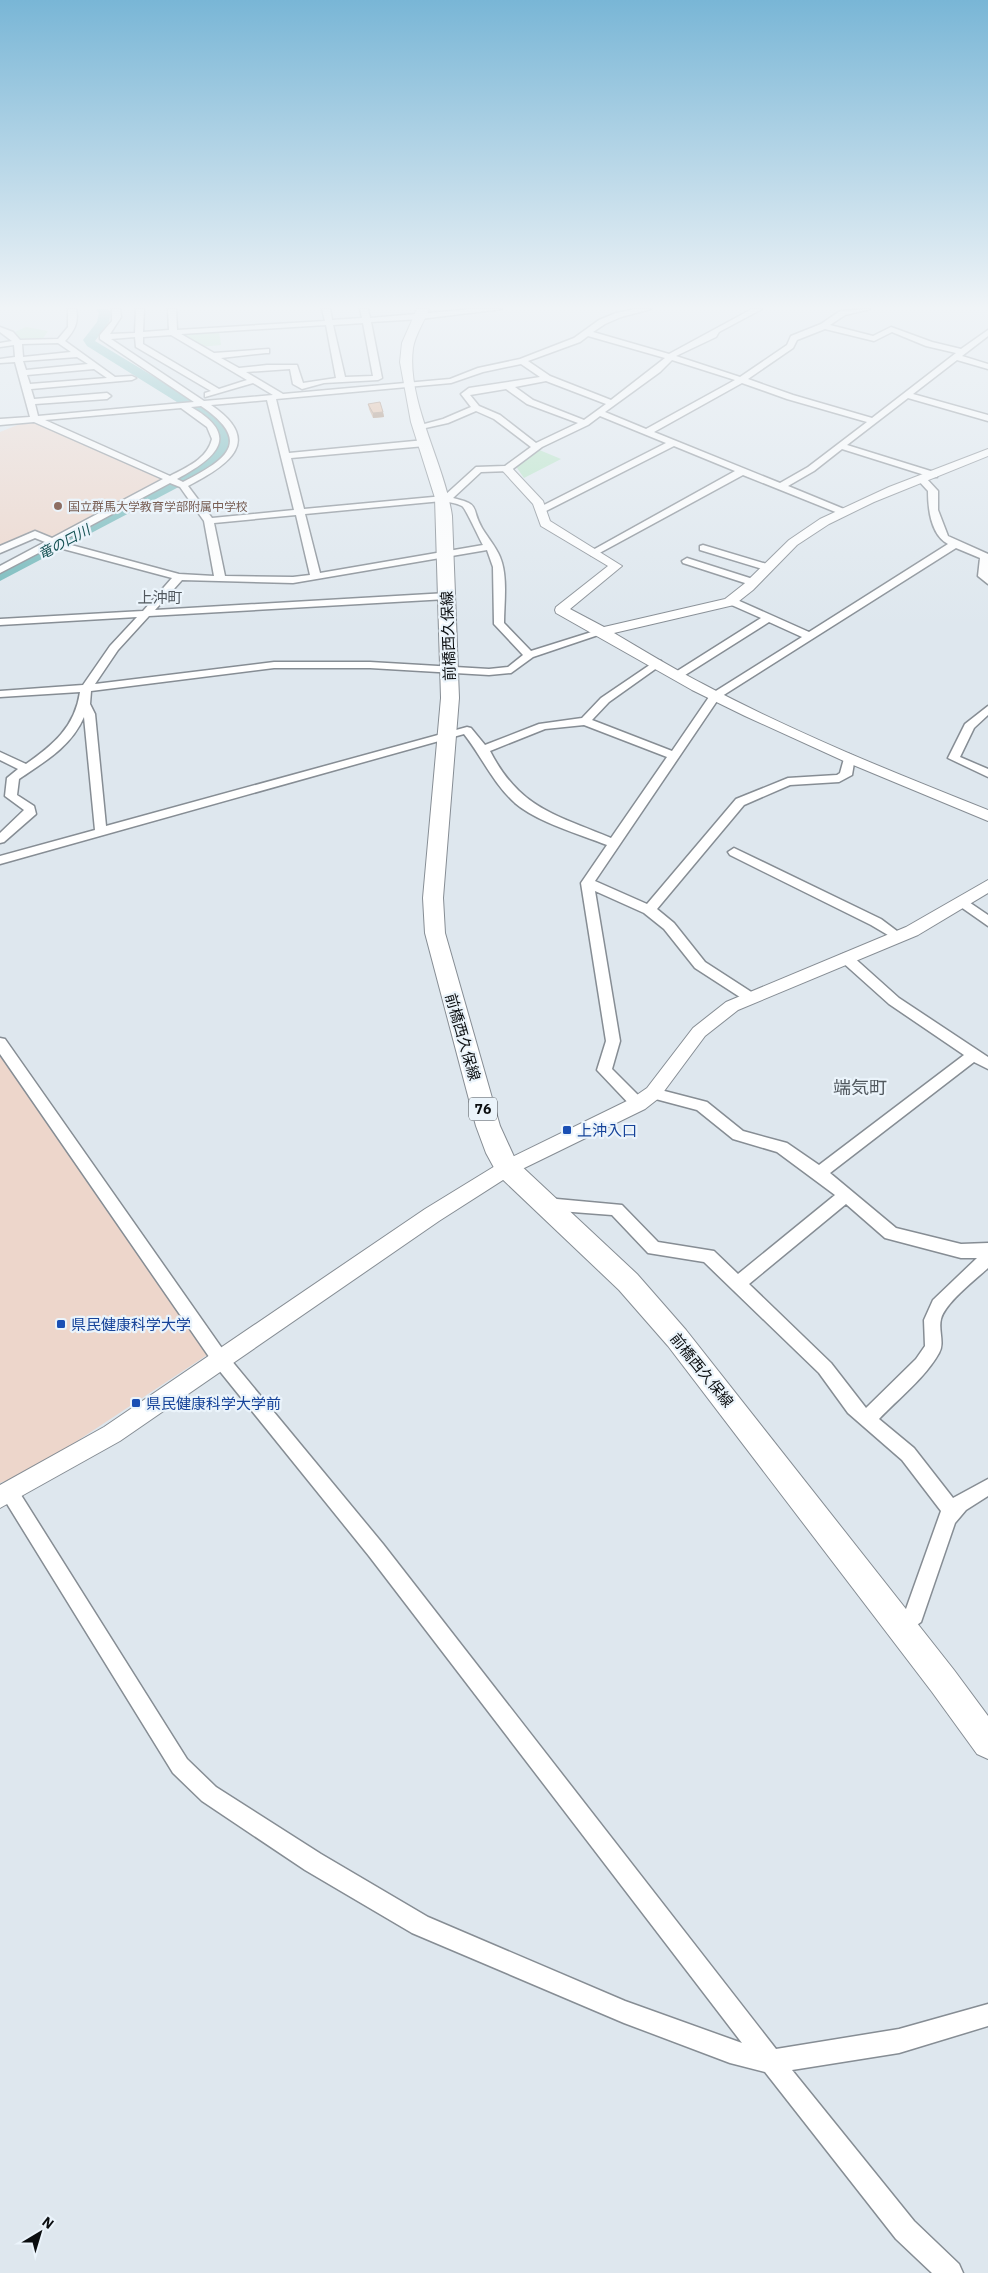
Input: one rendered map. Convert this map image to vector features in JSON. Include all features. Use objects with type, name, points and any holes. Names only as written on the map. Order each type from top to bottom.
[{"type":"main road","name":"前橋西久保線","points":[[418,415],[445,498],[450,698],[433,898],[435,933],[488,1126],[498,1153],[508,1168],[628,1282],[678,1338],[988,1743]]},
{"type":"street","points":[[34,415],[35,419],[182,485],[209,521],[220,579]]},
{"type":"street","points":[[0,422],[80,415]]},
{"type":"street","points":[[0,570],[204,461],[211,455],[217,444],[217,434],[211,424],[198,415]]},
{"type":"street","points":[[182,485],[223,462],[233,451],[237,439],[233,428],[219,415]]},
{"type":"street","points":[[276,415],[316,577]]},
{"type":"street","points":[[287,456],[423,434],[459,415]]},
{"type":"street","points":[[493,415],[536,447]]},
{"type":"street","points":[[564,415],[585,423]]},
{"type":"street","points":[[445,498],[479,469],[508,469],[536,447],[585,423],[596,415]]},
{"type":"street","points":[[604,415],[841,511]]},
{"type":"street","points":[[647,432],[678,415]]},
{"type":"street","points":[[855,415],[874,421]]},
{"type":"street","points":[[781,486],[811,469],[882,415]]},
{"type":"street","points":[[543,509],[674,443]]},
{"type":"street","points":[[841,446],[928,477]]},
{"type":"street","points":[[0,694],[86,688],[274,665],[370,665],[489,672],[511,670],[529,655],[604,631],[731,601],[780,552],[841,511],[988,452]]},
{"type":"street","points":[[508,469],[543,509],[545,523],[616,566],[561,610],[604,631],[715,696],[849,757],[988,816]]},
{"type":"street","points":[[594,553],[743,471]]},
{"type":"street","points":[[928,477],[933,491],[933,510],[944,538],[987,558],[983,576],[988,582]]},
{"type":"street","points":[[209,521],[445,498],[466,504],[472,510],[476,526],[495,556],[499,576],[498,624],[529,655]]},
{"type":"street","points":[[0,550],[35,534],[62,547],[179,577],[293,580],[445,553],[490,547]]},
{"type":"street","points":[[955,544],[715,696],[673,755],[588,883],[613,1041],[604,1070],[645,1098],[702,1106],[738,1135],[782,1147],[819,1173],[891,1233],[961,1251],[984,1252],[988,1250]]},
{"type":"street","points":[[703,548],[766,567]]},
{"type":"street","points":[[687,561],[752,582]]},
{"type":"street","points":[[0,839],[30,814],[30,809],[11,796],[13,778],[56,748],[72,731],[84,704],[86,688],[114,648],[179,577]]},
{"type":"street","points":[[0,622],[446,596]]},
{"type":"street","points":[[731,601],[810,636]]},
{"type":"street","points":[[678,675],[768,618]]},
{"type":"street","points":[[585,721],[605,700],[657,663]]},
{"type":"street","points":[[84,704],[89,714],[101,833]]},
{"type":"street","points":[[988,709],[968,726],[954,758],[988,772]]},
{"type":"street","points":[[484,750],[543,726],[585,721],[673,755]]},
{"type":"street","points":[[0,860],[447,734],[467,730],[484,750],[495,773],[520,801],[546,816],[615,844]]},
{"type":"street","points":[[0,755],[25,768]]},
{"type":"street","points":[[649,910],[740,802],[788,782],[838,778],[846,775],[849,757]]},
{"type":"street","points":[[734,852],[876,922],[898,937]]},
{"type":"street","points":[[588,883],[649,910],[670,926],[700,965],[751,998]]},
{"type":"street","points":[[988,885],[963,902],[898,937],[732,1006],[699,1032],[645,1098],[508,1168],[418,1224],[112,1434],[5,1495],[180,1766],[209,1794],[313,1862],[420,1924],[624,2012],[730,2051],[770,2062],[900,2041],[988,2016]]},
{"type":"street","points":[[963,902],[988,922]]},
{"type":"street","points":[[846,958],[894,1001],[976,1054],[988,1064]]},
{"type":"street","points":[[0,1043],[220,1359],[376,1550],[770,2062],[905,2230],[950,2273]]},
{"type":"street","points":[[819,1173],[976,1054]]},
{"type":"street","points":[[738,1284],[845,1196]]},
{"type":"street","points":[[546,1204],[616,1209],[654,1248],[708,1256],[824,1368],[854,1408],[908,1454],[952,1511]]},
{"type":"street","points":[[867,1418],[922,1364],[933,1348],[932,1320],[939,1305],[988,1258]]},
{"type":"street","points":[[900,1627],[914,1615],[939,1540],[952,1511],[970,1497],[988,1488]]},
{"type":"shaded area","name":"国立群馬大学教育学部附属中学校","points":[[36,421],[167,480],[51,540],[35,532],[0,548],[0,432],[25,422]]},
{"type":"shaded area","points":[[0,1056],[207,1355],[56,1455],[26,1473],[0,1483]]},
{"type":"green space","points":[[537,449],[561,459],[524,478],[515,465]]},
{"type":"waterway","name":"竜の口川","points":[[0,576],[58,543],[187,477],[213,459],[222,449],[224,430],[208,415]]},
{"type":"place","name":"国立群馬大学教育学部附属中学校","points":[[58,506]]},
{"type":"place","name":"上沖入口","points":[[567,1130]]},
{"type":"place","name":"県民健康科学大学","points":[[61,1324]]},
{"type":"place","name":"県民健康科学大学前","points":[[136,1403]]},
{"type":"district","name":"上沖町","points":[[160,597]]},
{"type":"district","name":"端気町","points":[[860,1087]]}]
